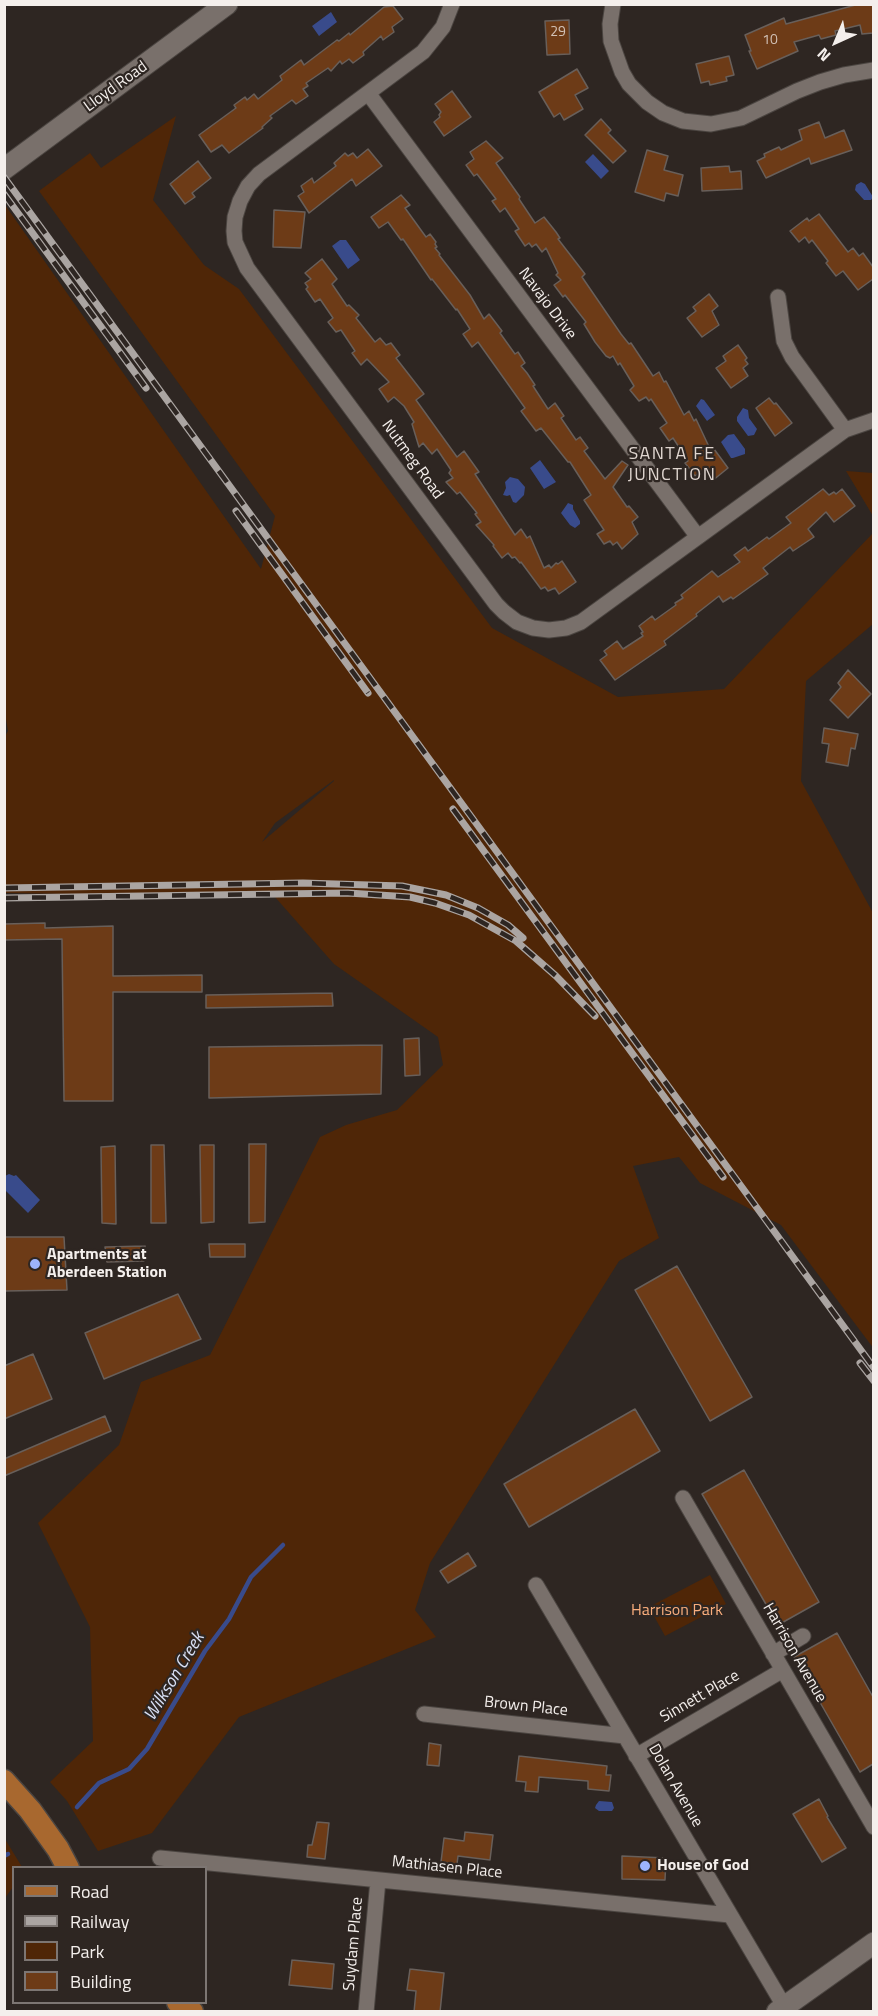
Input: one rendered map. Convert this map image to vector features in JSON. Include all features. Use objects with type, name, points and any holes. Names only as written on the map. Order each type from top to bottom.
[{"type":"main road","name":"Lloyd Road","points":[[4,170],[227,4]]},
{"type":"main road","points":[[4,1781],[30,1810],[67,1866]]},
{"type":"main road","points":[[781,2009],[873,1943]]},
{"type":"street","name":"Nutmeg Road","points":[[452,4],[443,27],[423,52],[259,174],[248,186],[235,217],[236,242],[248,268],[496,604],[517,622],[533,628],[549,630],[566,628],[588,618],[845,430],[873,420]]},
{"type":"street","points":[[613,4],[610,24],[611,41],[615,57],[629,84],[647,102],[663,113],[684,121],[711,124],[741,118],[813,85],[844,75],[873,70]]},
{"type":"street","name":"Navajo Drive","points":[[368,93],[698,537]]},
{"type":"street","points":[[778,297],[784,341],[792,357],[845,430]]},
{"type":"street","name":"Harrison Avenue","points":[[682,1498],[873,1827]]},
{"type":"street","name":"Dolan Avenue","points":[[536,1585],[730,1915],[781,2009]]},
{"type":"street","points":[[773,1654],[803,1636]]},
{"type":"street","name":"Sinnett Place","points":[[636,1756],[783,1670]]},
{"type":"street","name":"Brown Place","points":[[424,1714],[625,1736]]},
{"type":"street","name":"Mathiasen Place","points":[[160,1858],[730,1915]]},
{"type":"street","name":"Suydam Place","points":[[366,2012],[378,1880]]},
{"type":"green space","points":[[176,116],[153,200],[204,265],[239,289],[492,628],[618,697],[724,689],[873,533],[873,624],[806,681],[801,781],[873,913],[874,1349],[781,1225],[700,1183],[679,1157],[633,1166],[659,1238],[619,1261],[430,1563],[415,1610],[436,1637],[239,1717],[152,1833],[98,1851],[67,1801],[50,1782],[93,1741],[90,1627],[38,1523],[119,1445],[141,1382],[210,1355],[320,1137],[346,1125],[397,1110],[443,1065],[438,1037],[334,964],[275,897],[5,893],[4,738],[8,731],[4,707],[5,205],[261,569],[275,516],[39,191],[90,153],[101,168]],"holes":[[[334,781],[262,842],[275,823]]]},
{"type":"green space","points":[[846,471],[873,473],[873,516]]},
{"type":"green space","name":"Harrison Park","points":[[710,1575],[726,1604],[665,1636],[649,1607]]},
{"type":"green space","points":[[5,1839],[21,1866],[12,1866],[12,1888],[5,1898]]},
{"type":"water","points":[[331,12],[337,22],[319,36],[312,26]]},
{"type":"water","points":[[593,154],[609,171],[601,179],[585,162]]},
{"type":"water","points":[[861,182],[865,184],[873,197],[871,200],[864,200],[855,190],[856,185]]},
{"type":"water","points":[[340,240],[346,240],[360,260],[348,269],[332,246]]},
{"type":"water","points":[[701,399],[715,415],[707,421],[696,406]]},
{"type":"water","points":[[743,408],[748,410],[749,418],[757,429],[754,435],[748,436],[737,421]]},
{"type":"water","points":[[734,434],[745,449],[745,454],[731,458],[721,442],[728,435]]},
{"type":"water","points":[[540,460],[556,482],[544,489],[530,468]]},
{"type":"water","points":[[510,477],[518,479],[525,487],[524,495],[516,503],[510,495],[503,495],[506,488],[505,482]]},
{"type":"water","points":[[568,503],[573,505],[580,521],[575,528],[561,513]]},
{"type":"water","points":[[16,1175],[40,1200],[28,1213],[5,1190],[5,1176]]},
{"type":"water","points":[[599,1801],[612,1802],[614,1808],[612,1811],[599,1811],[595,1808]]},
{"type":"building","points":[[859,4],[873,4],[873,33],[862,34],[860,25],[835,31],[836,35],[821,39],[819,35],[794,42],[798,51],[757,69],[745,35],[784,18],[786,24]]},
{"type":"building","points":[[393,6],[403,19],[392,27],[394,32],[383,40],[381,36],[363,52],[364,55],[353,63],[349,59],[342,64],[340,61],[331,71],[328,68],[306,83],[308,86],[303,89],[308,96],[296,104],[292,100],[270,116],[272,118],[263,128],[229,153],[222,145],[211,152],[199,135],[236,108],[234,105],[245,97],[247,100],[254,94],[258,99],[282,80],[280,76],[301,60],[304,65],[337,40],[339,41],[349,33],[350,35],[384,7]]},
{"type":"building","points":[[569,20],[570,54],[547,55],[545,21]]},
{"type":"building","points":[[729,56],[734,75],[726,77],[727,81],[710,85],[709,81],[701,83],[696,64]]},
{"type":"building","points":[[577,69],[588,88],[575,95],[583,109],[564,120],[560,113],[554,117],[539,92]]},
{"type":"building","points":[[452,91],[471,117],[444,136],[434,122],[440,117],[441,112],[435,104]]},
{"type":"building","points":[[601,119],[611,130],[608,133],[626,151],[613,163],[585,135]]},
{"type":"building","points":[[819,122],[825,138],[844,130],[852,150],[811,164],[809,158],[766,178],[757,161],[765,157],[764,154],[779,147],[781,150],[802,140],[799,130]]},
{"type":"building","points":[[486,141],[503,158],[496,163],[535,223],[544,217],[585,274],[582,277],[621,334],[629,344],[631,343],[653,376],[659,372],[664,382],[666,381],[684,415],[689,411],[694,421],[696,419],[711,451],[714,449],[728,468],[712,481],[701,471],[695,476],[685,463],[688,461],[673,438],[669,441],[660,428],[667,423],[651,399],[649,401],[646,397],[639,401],[630,390],[634,386],[620,363],[618,365],[613,356],[610,358],[606,356],[584,324],[586,322],[554,285],[561,280],[556,275],[558,273],[546,248],[542,252],[536,244],[532,247],[529,243],[525,246],[515,231],[519,229],[505,208],[500,212],[492,201],[496,199],[477,174],[474,176],[466,165],[474,159],[470,152]]},
{"type":"building","points":[[368,149],[382,166],[356,186],[352,179],[309,213],[298,196],[304,192],[301,186],[312,178],[314,183],[336,166],[334,163],[345,153],[348,156],[353,153],[357,158]]},
{"type":"building","points":[[647,150],[668,156],[664,170],[683,175],[678,196],[666,193],[664,201],[635,192]]},
{"type":"building","points":[[198,161],[211,178],[192,193],[195,197],[185,204],[170,184]]},
{"type":"building","points":[[729,166],[730,172],[741,171],[742,189],[702,191],[701,168]]},
{"type":"building","points":[[401,195],[410,205],[405,208],[426,237],[430,234],[436,242],[437,247],[435,248],[439,255],[470,295],[484,319],[489,314],[515,354],[518,352],[525,363],[521,366],[548,409],[555,403],[564,416],[561,418],[576,440],[580,437],[588,448],[584,451],[605,479],[622,461],[628,465],[613,487],[627,507],[629,506],[638,517],[632,522],[638,534],[622,549],[617,542],[613,545],[610,541],[604,544],[597,534],[604,530],[584,500],[591,495],[570,462],[541,428],[536,431],[521,411],[525,408],[478,342],[472,347],[463,334],[470,329],[457,309],[431,280],[403,239],[401,240],[388,222],[379,228],[371,217]]},
{"type":"building","points":[[274,210],[305,212],[301,248],[273,247]]},
{"type":"building","points":[[819,214],[848,252],[853,248],[859,256],[863,253],[873,267],[873,279],[858,290],[843,271],[836,276],[812,240],[809,243],[805,237],[799,242],[790,231],[807,218],[809,221]]},
{"type":"building","points":[[322,259],[337,279],[332,284],[347,306],[349,305],[359,315],[356,318],[375,342],[380,338],[386,345],[391,343],[400,355],[396,358],[424,394],[416,400],[457,457],[464,451],[479,472],[475,474],[515,535],[521,529],[527,538],[530,536],[544,568],[549,565],[551,568],[562,561],[576,582],[559,594],[555,588],[548,591],[545,587],[541,589],[515,557],[512,558],[508,553],[502,558],[476,525],[481,522],[475,514],[477,513],[460,492],[457,494],[446,482],[453,478],[449,473],[451,470],[437,449],[432,454],[423,443],[419,447],[412,424],[414,422],[404,406],[394,397],[388,402],[379,389],[389,382],[367,359],[361,365],[352,353],[355,351],[341,330],[336,332],[328,322],[333,318],[320,299],[315,302],[306,289],[308,287],[305,283],[311,279],[305,273]]},
{"type":"building","points":[[709,294],[718,306],[712,311],[719,325],[702,337],[687,318],[696,311],[693,307]]},
{"type":"building","points":[[738,345],[747,358],[745,360],[748,364],[743,368],[748,376],[731,388],[716,368],[726,361],[723,356]]},
{"type":"building","points":[[769,398],[792,423],[775,436],[756,408]]},
{"type":"building","points":[[823,489],[829,495],[834,492],[836,494],[842,489],[855,506],[834,522],[826,512],[808,529],[814,537],[793,551],[790,547],[763,568],[768,574],[733,599],[731,597],[723,602],[719,596],[664,641],[666,645],[615,680],[600,660],[607,655],[604,651],[617,641],[623,649],[643,636],[639,626],[652,616],[655,620],[676,605],[675,603],[683,598],[681,595],[712,571],[718,577],[740,562],[734,555],[745,547],[748,551],[791,523],[786,517]]},
{"type":"building","points":[[848,670],[871,694],[848,718],[830,700],[841,687],[838,683]]},
{"type":"building","points":[[824,728],[858,734],[855,749],[851,748],[848,766],[826,762],[829,744],[822,743]]},
{"type":"building","points":[[45,923],[45,928],[113,926],[113,976],[202,975],[202,992],[113,992],[113,1101],[64,1101],[62,939],[4,940],[4,924]]},
{"type":"building","points":[[332,993],[333,1006],[206,1008],[206,995]]},
{"type":"building","points":[[419,1038],[420,1075],[405,1076],[404,1039]]},
{"type":"building","points":[[382,1045],[381,1094],[209,1098],[209,1047]]},
{"type":"building","points":[[249,1144],[266,1144],[265,1222],[249,1223]]},
{"type":"building","points":[[151,1145],[164,1145],[166,1223],[151,1223]]},
{"type":"building","points":[[200,1145],[214,1145],[214,1222],[201,1223]]},
{"type":"building","points":[[115,1146],[116,1224],[102,1223],[101,1147]]},
{"type":"building","name":"Apartments at Aberdeen Station","points":[[4,1237],[64,1237],[67,1290],[4,1291]]},
{"type":"building","points":[[209,1244],[245,1244],[245,1257],[210,1257]]},
{"type":"building","points":[[145,1246],[144,1261],[107,1262],[105,1247]]},
{"type":"building","points":[[677,1266],[752,1397],[710,1421],[635,1290]]},
{"type":"building","points":[[178,1294],[201,1339],[104,1379],[85,1333]]},
{"type":"building","points":[[33,1354],[52,1399],[4,1419],[4,1366]]},
{"type":"building","points":[[635,1409],[660,1451],[529,1527],[504,1484]]},
{"type":"building","points":[[105,1416],[111,1431],[4,1476],[4,1459]]},
{"type":"building","points":[[744,1470],[819,1602],[778,1625],[702,1494]]},
{"type":"building","points":[[468,1553],[476,1566],[448,1583],[440,1571]]},
{"type":"building","points":[[837,1633],[873,1697],[873,1764],[860,1772],[794,1657]]},
{"type":"building","points":[[429,1743],[441,1745],[439,1766],[427,1765]]},
{"type":"building","points":[[519,1756],[607,1766],[606,1775],[611,1775],[609,1791],[588,1789],[588,1781],[539,1777],[538,1792],[525,1791],[526,1782],[516,1781]]},
{"type":"building","points":[[819,1799],[846,1848],[822,1862],[793,1814]]},
{"type":"building","points":[[317,1822],[329,1823],[325,1859],[307,1857],[308,1845],[312,1845]]},
{"type":"building","points":[[465,1832],[493,1835],[490,1860],[458,1856],[457,1864],[441,1862],[444,1838],[464,1841]]},
{"type":"building","points":[[622,1856],[666,1858],[665,1880],[622,1879]]},
{"type":"building","points":[[292,1960],[334,1964],[332,1989],[289,1985]]},
{"type":"building","points":[[410,1969],[444,1973],[440,2012],[414,2012],[416,1991],[407,1990]]},
{"type":"waterway","name":"Wilkson Creek","points":[[77,1807],[99,1783],[129,1769],[147,1749],[205,1651],[229,1619],[251,1577],[283,1545]]},
{"type":"waterway","name":"Wilkson Creek","points":[[4,1856],[8,1854]]},
{"type":"railway","points":[[4,177],[874,1368]]},
{"type":"railway","points":[[4,194],[146,388]]},
{"type":"railway","points":[[236,511],[368,693]]},
{"type":"railway","points":[[453,809],[723,1177]]},
{"type":"railway","points":[[4,888],[303,883],[402,886],[446,895],[478,908],[508,925],[523,938]]},
{"type":"railway","points":[[4,898],[348,893],[410,897],[469,915],[516,941],[556,976],[595,1016]]},
{"type":"railway","points":[[860,1363],[874,1381]]},
{"type":"place","name":"Apartments at Aberdeen Station","points":[[35,1264]]},
{"type":"place","name":"House of God","points":[[645,1866]]},
{"type":"district","name":"SANTA FE JUNCTION","points":[[672,465]]}]
